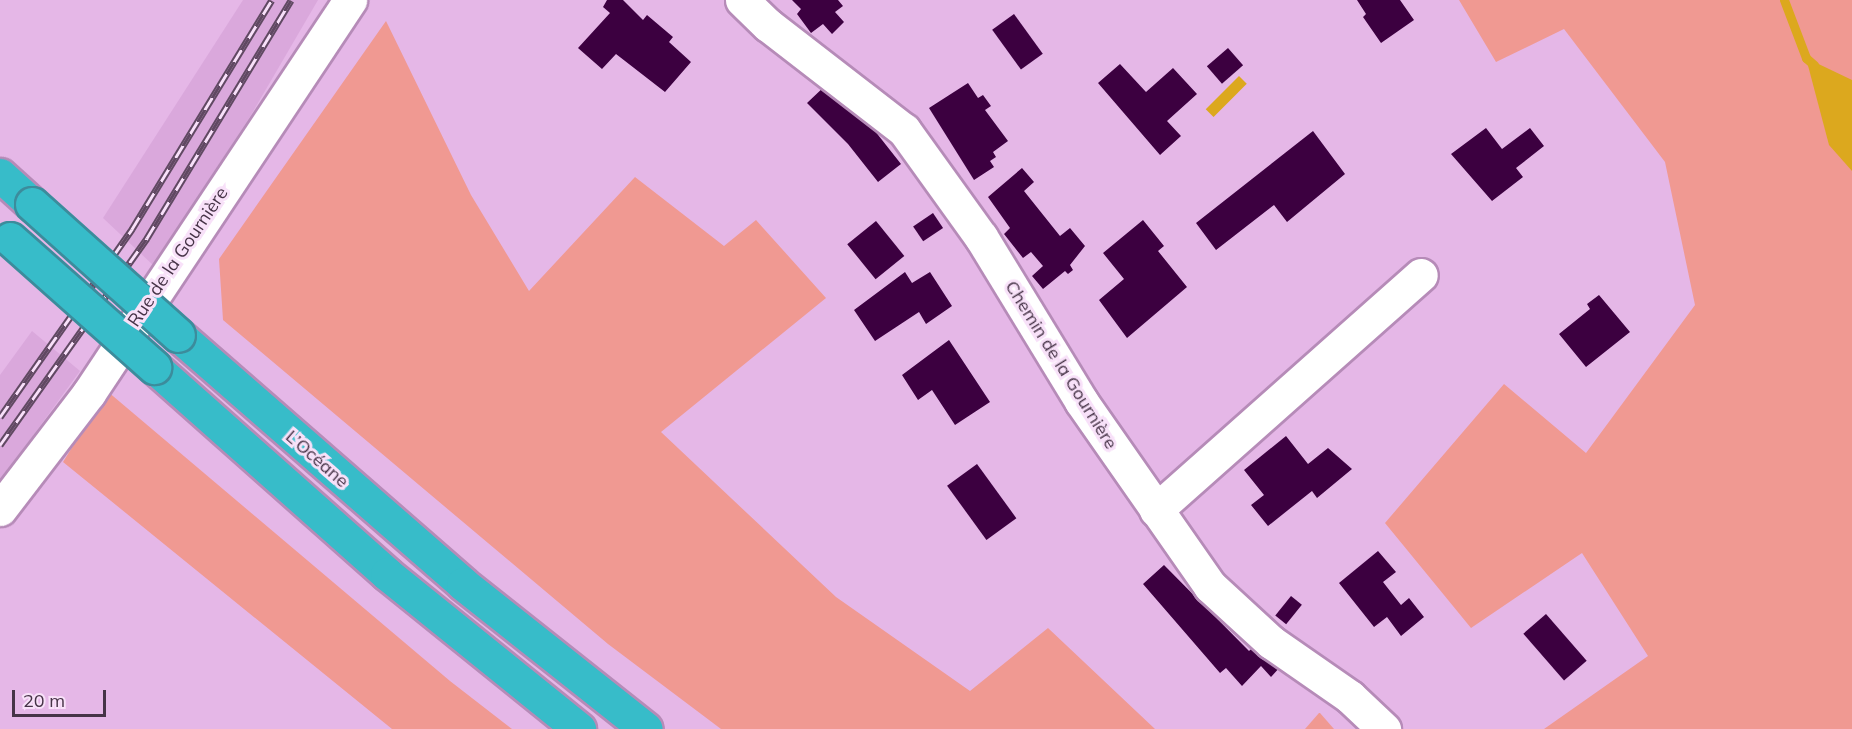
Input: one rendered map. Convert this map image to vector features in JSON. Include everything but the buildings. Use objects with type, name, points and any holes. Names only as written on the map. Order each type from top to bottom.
[{"type":"highway","name":"L’Océane","points":[[0,175],[178,335],[463,584],[646,729]]},
{"type":"highway","points":[[5,234],[387,574],[579,729]]},
{"type":"street","name":"Rue de la Gournière","points":[[0,509],[89,393],[350,0]]},
{"type":"street","name":"Chemin de la Gournière","points":[[742,0],[904,130],[969,218],[1081,401],[1210,585],[1271,642],[1350,697],[1384,729]]},
{"type":"street","points":[[1156,510],[1421,275]]},
{"type":"shaded area","points":[[243,0],[318,0],[251,115],[154,266],[103,218]]},
{"type":"shaded area","points":[[1459,0],[1852,0],[1852,729],[1544,729],[1648,656],[1582,553],[1471,628],[1385,523],[1504,384],[1586,453],[1695,305],[1665,162],[1564,29],[1496,62]]},
{"type":"shaded area","points":[[386,21],[471,195],[529,291],[635,177],[724,246],[756,220],[826,298],[661,432],[836,597],[970,691],[1048,628],[1155,729],[721,729],[608,644],[223,320],[219,259]]},
{"type":"shaded area","points":[[1806,58],[1852,80],[1852,171],[1829,145]]},
{"type":"shaded area","points":[[1239,76],[1247,84],[1214,117],[1206,109]]},
{"type":"shaded area","points":[[32,331],[80,371],[0,481],[0,375]]},
{"type":"shaded area","points":[[107,391],[450,681],[512,729],[392,729],[63,462]]},
{"type":"shaded area","points":[[1320,713],[1334,729],[1305,729]]},
{"type":"waterway","points":[[1784,0],[1806,58],[1814,65]]},
{"type":"railway","points":[[0,417],[132,229],[272,0]]},
{"type":"railway","points":[[0,445],[147,238],[291,0]]}]
